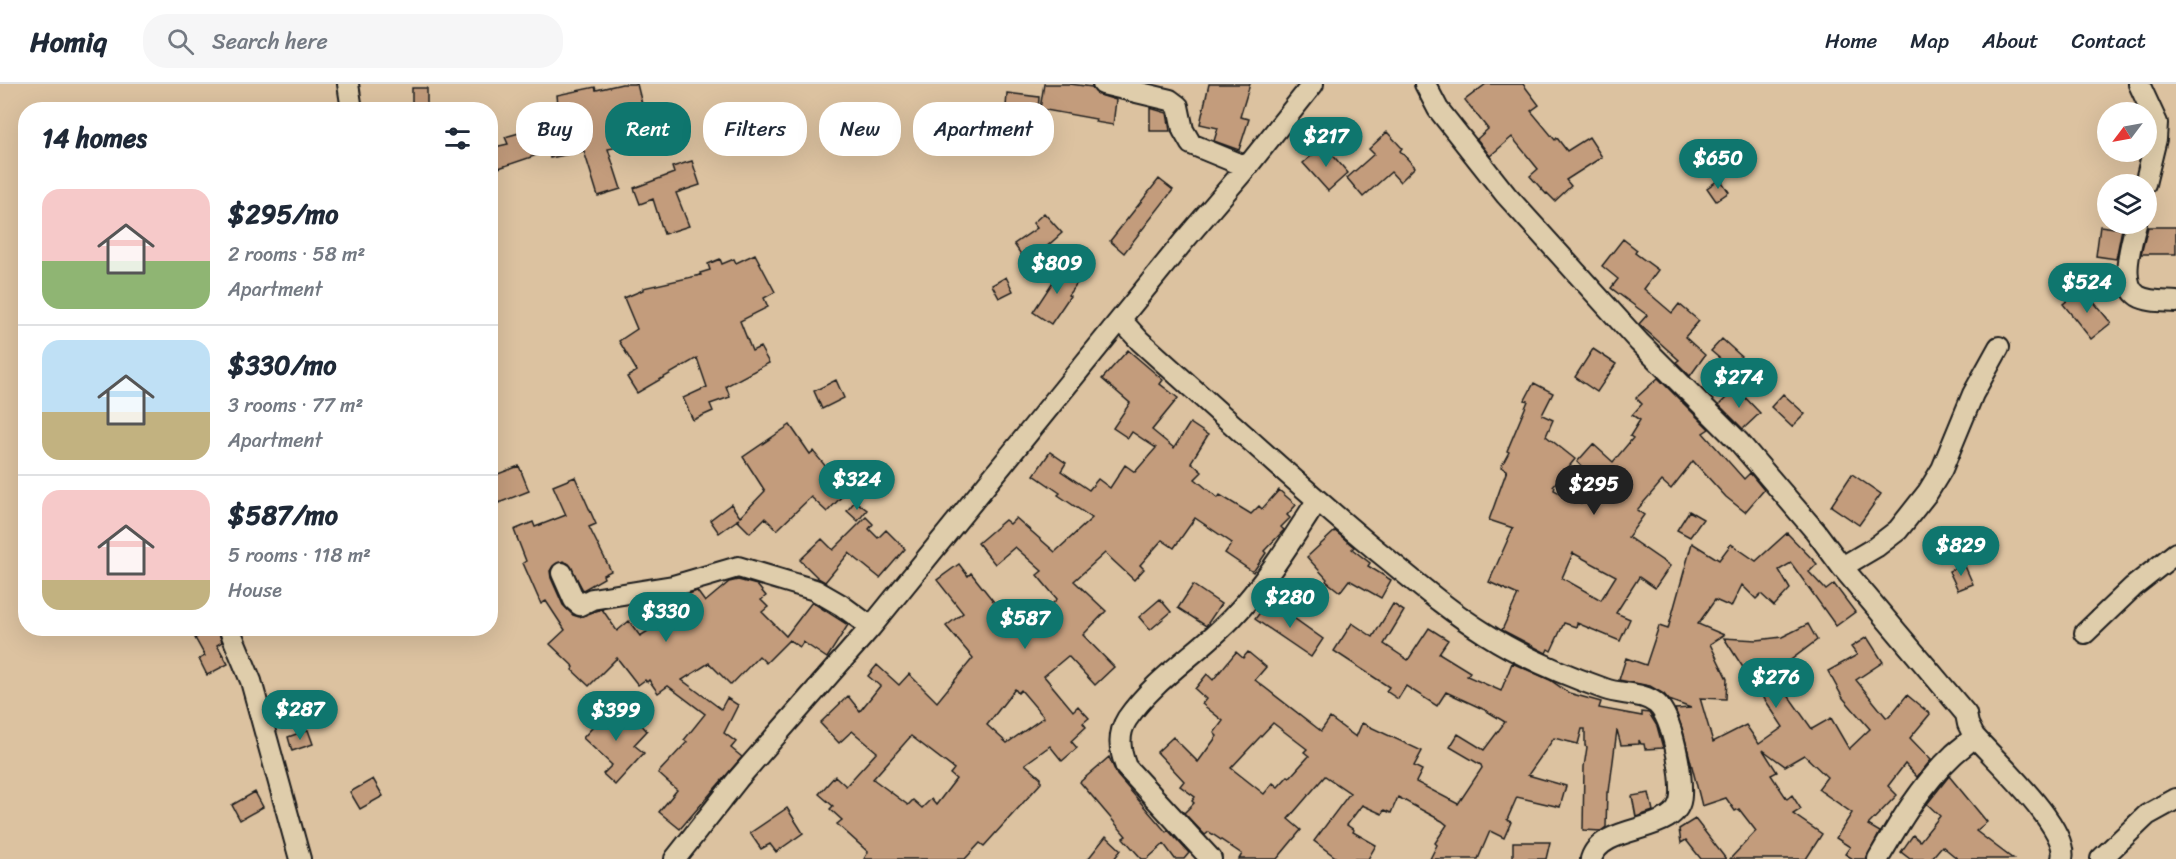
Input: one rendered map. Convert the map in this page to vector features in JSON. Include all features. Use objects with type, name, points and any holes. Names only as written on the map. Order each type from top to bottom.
[{"type":"street","points":[[348,84],[351,102]]},
{"type":"street","points":[[1103,84],[1170,100],[1178,106],[1183,130],[1191,144],[1247,167]]},
{"type":"street","points":[[675,859],[738,779],[871,627],[1313,84]]},
{"type":"street","points":[[1425,84],[1438,109],[1506,195],[1639,342],[1739,442],[1953,696],[1958,707],[1966,714],[1974,736],[2030,795],[2049,820],[2064,850],[2064,859]]},
{"type":"street","points":[[2139,84],[2157,123],[2156,139],[2147,174]]},
{"type":"street","points":[[2134,234],[2127,268],[2128,281],[2132,289],[2139,297],[2176,302]]},
{"type":"street","points":[[1121,320],[1140,341],[1317,501],[1450,610],[1488,636],[1555,669],[1608,691],[1652,700],[1659,706],[1671,735],[1679,769],[1681,798],[1678,806],[1662,820],[1645,828],[1616,835],[1603,842],[1596,848],[1591,859]]},
{"type":"street","points":[[1842,567],[1876,547],[1898,530],[1928,492],[1942,469],[1973,394],[1999,347]]},
{"type":"street","points":[[1211,859],[1126,767],[1121,753],[1120,737],[1126,720],[1155,687],[1233,617],[1272,571],[1317,501]]},
{"type":"street","points":[[2085,633],[2133,587],[2176,553]]},
{"type":"street","points":[[562,573],[574,600],[580,605],[592,599],[673,586],[738,567],[815,590],[841,605],[871,627]]},
{"type":"street","points":[[232,636],[251,681],[300,859]]},
{"type":"street","points":[[1878,859],[1901,819],[1927,785],[1954,754],[1966,746],[1974,736]]},
{"type":"street","points":[[2101,859],[2147,815],[2176,799]]},
{"type":"building","points":[[622,84],[637,84],[642,102],[605,102],[605,156],[610,156],[621,189],[598,196],[586,156],[593,156],[593,102],[558,102],[557,95],[595,87],[596,90]]},
{"type":"building","points":[[1044,84],[1092,87],[1100,95],[1116,100],[1113,125],[1095,122],[1096,119],[1054,112],[1054,102],[1041,102]]},
{"type":"building","points":[[1209,84],[1250,84],[1240,117],[1249,119],[1239,150],[1214,141],[1218,128],[1200,124]]},
{"type":"building","points":[[1486,84],[1523,84],[1539,105],[1531,111],[1555,140],[1557,138],[1567,151],[1589,137],[1602,157],[1566,180],[1571,186],[1555,201],[1530,176],[1538,169],[1512,137],[1490,156],[1477,139],[1488,129],[1465,100]]},
{"type":"building","points":[[412,88],[427,88],[427,102],[412,102]]},
{"type":"building","points":[[1007,93],[1039,97],[1039,102],[1006,102]]},
{"type":"building","points":[[1150,108],[1167,113],[1170,131],[1150,131]]},
{"type":"building","points":[[1387,132],[1415,167],[1400,182],[1391,172],[1363,197],[1347,178],[1374,154],[1369,149]]},
{"type":"building","points":[[516,134],[516,156],[534,156],[498,168],[498,146],[508,144],[505,137]]},
{"type":"building","points":[[1324,145],[1348,173],[1328,191],[1303,163]]},
{"type":"building","points":[[692,161],[700,185],[676,193],[689,226],[664,234],[653,199],[640,204],[634,188],[674,173],[672,167]]},
{"type":"building","points":[[1159,179],[1173,190],[1124,253],[1110,241]]},
{"type":"building","points":[[1720,179],[1729,192],[1716,201],[1707,188]]},
{"type":"building","points":[[1044,213],[1062,233],[1043,250],[1064,265],[1050,272],[1038,263],[1030,268],[1014,244],[1037,228],[1033,223]]},
{"type":"building","points":[[2157,227],[2176,227],[2176,254],[2141,254],[2146,234],[2157,234]]},
{"type":"building","points":[[2099,234],[2121,234],[2116,259],[2096,256]]},
{"type":"building","points":[[1623,239],[1637,250],[1635,253],[1658,270],[1644,289],[1672,313],[1679,304],[1699,321],[1685,337],[1705,355],[1690,376],[1676,362],[1679,360],[1639,324],[1647,315],[1611,288],[1618,279],[1602,266]]},
{"type":"building","points":[[755,254],[775,292],[764,298],[768,307],[740,321],[752,351],[760,347],[769,363],[726,386],[730,397],[710,404],[713,411],[693,420],[683,398],[707,387],[697,358],[637,393],[627,377],[637,371],[619,341],[637,329],[624,298],[643,288],[701,275],[700,273],[710,270],[708,264],[720,259],[722,264],[734,259],[736,263]]},
{"type":"building","points":[[1064,265],[1081,278],[1051,324],[1033,312]]},
{"type":"building","points":[[1006,277],[1013,291],[999,298],[992,285]]},
{"type":"building","points":[[2083,289],[2111,323],[2091,339],[2063,304]]},
{"type":"building","points":[[1722,339],[1741,356],[1731,368],[1711,351]]},
{"type":"building","points":[[1593,349],[1616,364],[1597,392],[1575,377]]},
{"type":"building","points":[[1128,350],[1163,380],[1160,384],[1178,398],[1152,430],[1174,448],[1190,423],[1208,435],[1191,462],[1202,472],[1195,479],[1218,498],[1220,495],[1251,514],[1259,506],[1262,509],[1279,490],[1296,505],[1287,515],[1290,518],[1281,527],[1284,530],[1264,551],[1266,553],[1253,572],[1225,553],[1232,543],[1195,518],[1174,548],[1162,540],[1140,565],[1144,569],[1134,580],[1105,553],[1074,581],[1106,611],[1083,635],[1114,667],[1095,685],[1068,656],[1044,676],[1073,711],[1078,706],[1089,718],[1083,723],[1086,727],[1071,741],[1077,748],[1062,761],[1050,746],[1025,764],[1041,778],[1041,783],[984,846],[980,843],[965,859],[864,859],[868,852],[837,824],[842,820],[830,809],[833,806],[819,794],[835,776],[846,786],[877,752],[852,731],[839,743],[820,723],[848,696],[860,711],[880,686],[868,676],[877,665],[899,685],[909,674],[937,702],[973,658],[946,626],[963,613],[937,580],[959,564],[968,576],[971,573],[1023,634],[1057,599],[1037,575],[1042,571],[1015,547],[995,564],[978,543],[1005,520],[1010,524],[1016,518],[1055,552],[1092,518],[1034,475],[1050,452],[1066,463],[1061,471],[1089,490],[1098,479],[1110,488],[1125,465],[1135,472],[1156,448],[1132,432],[1128,438],[1113,428],[1130,403],[1102,379]],"holes":[[[1015,689],[1018,693],[1021,690],[1044,717],[1007,743],[987,725]],[[911,736],[954,769],[950,774],[956,779],[936,805],[931,799],[922,808],[913,800],[908,805],[873,779]]]},
{"type":"building","points":[[1658,378],[1709,429],[1703,433],[1744,479],[1750,473],[1764,490],[1745,512],[1726,497],[1693,461],[1671,489],[1662,481],[1637,510],[1644,515],[1628,537],[1670,566],[1655,588],[1639,577],[1616,613],[1630,619],[1620,641],[1577,623],[1576,627],[1564,623],[1551,651],[1548,649],[1546,653],[1502,630],[1518,595],[1489,582],[1513,528],[1489,520],[1507,470],[1501,467],[1528,401],[1525,400],[1534,383],[1553,393],[1542,415],[1553,420],[1546,436],[1575,459],[1553,486],[1554,490],[1581,504],[1599,483],[1577,462],[1593,444],[1613,462],[1633,438],[1630,436],[1640,420],[1632,415],[1642,404],[1636,398]],"holes":[[[1573,553],[1616,576],[1601,600],[1562,578]]]},
{"type":"building","points":[[836,380],[844,398],[822,409],[814,391]]},
{"type":"building","points":[[1736,388],[1760,413],[1743,429],[1719,405]]},
{"type":"building","points":[[1783,394],[1805,414],[1792,427],[1771,407]]},
{"type":"building","points":[[790,425],[810,454],[813,451],[827,468],[820,473],[844,494],[827,512],[811,497],[777,530],[765,518],[750,533],[737,520],[719,533],[710,520],[731,504],[740,517],[765,491],[743,457]]},
{"type":"building","points":[[519,466],[529,491],[498,503],[498,474]]},
{"type":"building","points":[[1852,474],[1881,494],[1859,525],[1831,506]]},
{"type":"building","points":[[575,477],[596,524],[589,527],[611,571],[603,575],[604,578],[583,590],[569,564],[563,561],[553,566],[550,571],[551,578],[563,605],[573,615],[579,617],[602,609],[617,631],[629,621],[640,636],[671,617],[661,605],[669,599],[673,598],[676,602],[697,591],[705,602],[729,582],[738,580],[757,585],[766,596],[761,600],[768,607],[762,612],[786,636],[812,602],[848,625],[827,658],[803,642],[800,647],[789,640],[766,663],[759,656],[731,685],[709,663],[682,680],[721,709],[727,698],[738,705],[724,733],[736,742],[731,748],[742,757],[680,829],[659,812],[677,790],[658,773],[687,742],[684,740],[705,714],[668,686],[658,693],[649,680],[638,685],[617,658],[589,686],[572,670],[574,667],[550,644],[565,630],[546,601],[541,604],[523,563],[526,561],[514,530],[533,522],[535,527],[566,515],[553,486]]},
{"type":"building","points":[[855,501],[867,510],[858,521],[847,511]]},
{"type":"building","points":[[1689,511],[1703,519],[1690,537],[1677,530]]},
{"type":"building","points":[[866,517],[873,524],[869,529],[878,538],[886,530],[905,549],[880,578],[849,553],[825,582],[800,560],[822,539],[833,550]]},
{"type":"building","points":[[1335,531],[1354,547],[1352,549],[1370,563],[1368,566],[1391,580],[1381,598],[1349,580],[1340,592],[1326,581],[1327,579],[1307,557]]},
{"type":"building","points":[[1787,533],[1817,564],[1809,572],[1826,590],[1834,584],[1855,612],[1836,626],[1791,563],[1779,570],[1790,589],[1774,606],[1761,594],[1756,599],[1742,585],[1731,607],[1715,600],[1698,624],[1724,635],[1710,644],[1727,679],[1726,699],[1700,698],[1713,742],[1746,725],[1759,744],[1783,727],[1756,686],[1754,688],[1751,670],[1744,669],[1724,638],[1757,640],[1782,637],[1808,624],[1817,640],[1767,678],[1779,695],[1785,691],[1812,729],[1831,718],[1849,749],[1870,729],[1843,698],[1828,671],[1857,655],[1851,647],[1867,637],[1883,662],[1856,680],[1886,717],[1889,717],[1907,695],[1930,714],[1910,738],[1931,760],[1917,777],[1905,764],[1888,786],[1897,795],[1868,825],[1880,832],[1866,859],[1853,859],[1845,854],[1850,847],[1836,838],[1852,813],[1818,789],[1827,777],[1804,755],[1785,766],[1763,750],[1777,772],[1771,775],[1787,799],[1792,795],[1801,809],[1793,814],[1822,834],[1806,859],[1730,859],[1756,831],[1739,809],[1735,811],[1726,798],[1702,806],[1683,731],[1675,709],[1691,708],[1669,700],[1664,694],[1650,686],[1619,680],[1626,658],[1646,665],[1659,626],[1668,629],[1692,543],[1719,560],[1731,544],[1756,561]]},
{"type":"building","points":[[1964,564],[1973,584],[1958,590],[1949,571]]},
{"type":"building","points":[[1193,585],[1221,604],[1206,626],[1178,608]]},
{"type":"building","points":[[1160,599],[1171,612],[1150,630],[1139,617]]},
{"type":"building","points":[[1268,602],[1287,617],[1288,614],[1323,639],[1311,657],[1255,619]]},
{"type":"building","points":[[1393,604],[1404,611],[1384,644],[1408,660],[1429,628],[1448,640],[1439,653],[1470,672],[1467,676],[1501,691],[1512,663],[1550,680],[1569,693],[1601,702],[1599,708],[1642,716],[1642,712],[1649,713],[1657,726],[1663,748],[1645,749],[1644,744],[1641,744],[1639,740],[1639,744],[1621,745],[1617,730],[1609,792],[1607,792],[1606,827],[1601,831],[1583,830],[1584,767],[1587,747],[1585,746],[1585,729],[1582,729],[1578,744],[1554,738],[1528,775],[1566,786],[1560,807],[1517,797],[1507,820],[1511,822],[1504,838],[1490,831],[1478,859],[1430,859],[1437,845],[1435,843],[1447,825],[1398,797],[1391,813],[1384,810],[1382,814],[1362,805],[1347,825],[1354,830],[1353,832],[1376,845],[1368,859],[1338,859],[1314,841],[1350,793],[1325,776],[1288,819],[1301,830],[1277,859],[1239,859],[1242,854],[1209,832],[1205,835],[1184,813],[1194,803],[1192,801],[1195,797],[1180,786],[1184,781],[1157,752],[1173,737],[1198,762],[1217,736],[1214,733],[1223,721],[1202,704],[1206,699],[1195,689],[1207,674],[1213,680],[1236,652],[1243,658],[1248,652],[1266,667],[1255,680],[1321,731],[1330,718],[1356,737],[1362,723],[1422,751],[1414,766],[1422,770],[1416,782],[1458,804],[1482,768],[1481,765],[1450,747],[1458,734],[1484,750],[1505,722],[1446,692],[1437,706],[1406,686],[1398,699],[1386,691],[1389,687],[1334,651],[1352,623],[1373,637]],"holes":[[[1273,723],[1307,749],[1304,752],[1309,756],[1290,777],[1288,776],[1278,787],[1273,783],[1264,794],[1231,768]]]},
{"type":"building","points":[[220,636],[222,642],[217,645],[228,664],[207,675],[199,659],[205,656],[195,638]]},
{"type":"building","points":[[610,703],[634,724],[638,721],[647,731],[634,745],[644,753],[615,785],[603,774],[612,765],[583,738],[600,719],[598,717]]},
{"type":"building","points":[[308,730],[313,744],[292,751],[288,737]]},
{"type":"building","points":[[1109,757],[1117,775],[1166,832],[1168,830],[1189,853],[1184,859],[1175,859],[1164,844],[1147,859],[1142,859],[1123,838],[1126,836],[1080,782]]},
{"type":"building","points":[[1949,776],[1987,822],[1976,831],[2013,859],[1958,859],[1942,846],[1931,859],[1910,859],[1901,852],[1913,835],[1920,841],[1940,816],[1927,804]]},
{"type":"building","points":[[373,779],[383,796],[360,809],[350,792]]},
{"type":"building","points":[[255,792],[263,807],[240,820],[232,805]]},
{"type":"building","points":[[1649,793],[1653,811],[1636,817],[1632,796]]},
{"type":"building","points":[[787,808],[803,833],[776,852],[770,844],[761,849],[750,833]]},
{"type":"building","points":[[1695,819],[1726,859],[1701,859],[1686,840],[1681,843],[1679,829]]},
{"type":"building","points":[[1106,836],[1121,850],[1114,859],[1088,859]]},
{"type":"building","points":[[1513,842],[1550,842],[1546,859],[1513,859]]}]
